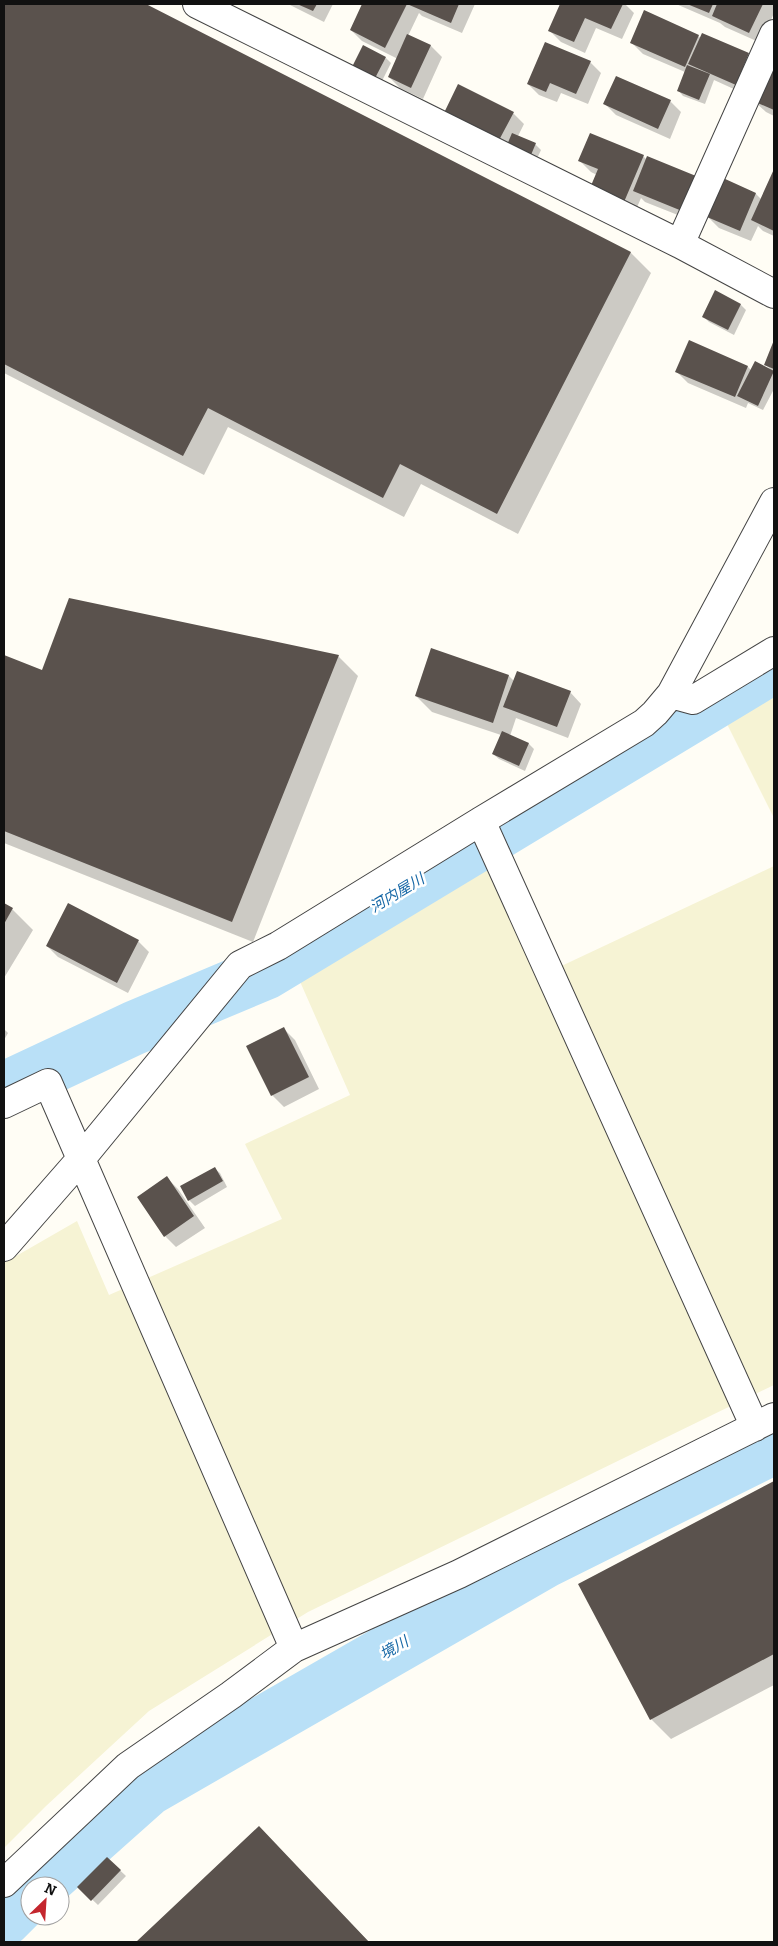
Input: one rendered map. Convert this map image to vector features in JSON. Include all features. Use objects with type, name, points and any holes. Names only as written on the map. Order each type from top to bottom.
[{"type":"street","points":[[197,4],[680,244],[774,294]]},
{"type":"street","points":[[680,244],[774,34]]},
{"type":"street","points":[[4,1247],[80,1160],[240,965],[278,946],[644,723],[656,713],[671,694],[774,502]]},
{"type":"street","points":[[671,694],[693,700],[774,651]]},
{"type":"street","points":[[4,1883],[128,1766],[231,1695],[294,1648],[459,1574],[765,1422],[481,821]]},
{"type":"street","points":[[4,1104],[48,1083],[294,1648]]},
{"type":"shaded area","points":[[774,686],[774,818],[723,716]]},
{"type":"shaded area","points":[[483,862],[538,977],[774,866],[774,1385],[308,1612],[149,1711],[46,1806],[4,1848],[4,1263],[77,1221],[109,1295],[282,1219],[245,1144],[350,1095],[298,977]]},
{"type":"building","points":[[4,4],[146,4],[631,252],[497,514],[400,464],[383,498],[208,408],[183,456],[4,364]]},
{"type":"building","points":[[297,4],[317,4],[313,11]]},
{"type":"building","points":[[362,4],[407,4],[385,48],[350,30]]},
{"type":"building","points":[[407,4],[459,4],[451,23]]},
{"type":"building","points":[[560,4],[623,4],[611,29],[585,18],[574,42],[548,31]]},
{"type":"building","points":[[687,4],[713,4],[709,13]]},
{"type":"building","points":[[717,4],[763,4],[749,33],[712,16]]},
{"type":"building","points":[[644,10],[699,35],[685,67],[630,43]]},
{"type":"building","points":[[702,33],[749,53],[736,85],[688,64]]},
{"type":"building","points":[[407,34],[431,45],[411,88],[388,77]]},
{"type":"building","points":[[545,42],[591,61],[576,94],[550,83],[546,92],[527,84]]},
{"type":"building","points":[[363,45],[386,57],[372,84],[349,73]]},
{"type":"building","points":[[687,65],[710,74],[699,100],[677,91]]},
{"type":"building","points":[[774,67],[774,110],[753,101]]},
{"type":"building","points":[[616,76],[671,100],[658,129],[603,104]]},
{"type":"building","points":[[458,84],[514,112],[498,142],[443,115]]},
{"type":"building","points":[[512,133],[536,143],[528,162],[504,152]]},
{"type":"building","points":[[590,133],[644,155],[624,202],[590,188],[598,169],[578,161]]},
{"type":"building","points":[[647,156],[696,176],[682,211],[633,191]]},
{"type":"building","points":[[774,169],[774,231],[751,220]]},
{"type":"building","points":[[723,178],[756,193],[740,231],[707,217]]},
{"type":"building","points":[[715,290],[741,304],[728,330],[702,317]]},
{"type":"building","points":[[689,340],[748,366],[735,397],[675,372]]},
{"type":"building","points":[[774,340],[774,369],[764,365]]},
{"type":"building","points":[[755,361],[774,371],[758,406],[737,396]]},
{"type":"building","points":[[69,598],[339,655],[232,922],[4,831],[4,655],[42,670]]},
{"type":"building","points":[[431,648],[509,675],[493,723],[415,696]]},
{"type":"building","points":[[517,671],[571,691],[557,727],[503,707]]},
{"type":"building","points":[[502,731],[529,743],[519,766],[492,754]]},
{"type":"building","points":[[4,903],[13,908],[4,924]]},
{"type":"building","points":[[68,903],[139,940],[117,983],[46,946]]},
{"type":"building","points":[[284,1027],[309,1077],[271,1096],[246,1046]]},
{"type":"building","points":[[215,1167],[223,1181],[188,1201],[180,1186]]},
{"type":"building","points":[[167,1176],[194,1216],[164,1237],[137,1197]]},
{"type":"building","points":[[774,1481],[774,1654],[650,1720],[578,1584]]},
{"type":"building","points":[[259,1826],[369,1942],[136,1942]]},
{"type":"building","points":[[107,1857],[121,1870],[91,1901],[77,1887]]},
{"type":"waterway","name":"河内屋川","points":[[4,1089],[134,1028],[267,972],[759,675]]},
{"type":"waterway","name":"境川","points":[[50,1876],[148,1789],[545,1561],[774,1447]]},
{"type":"waterway","name":"境川","points":[[4,1920],[20,1904]]}]
